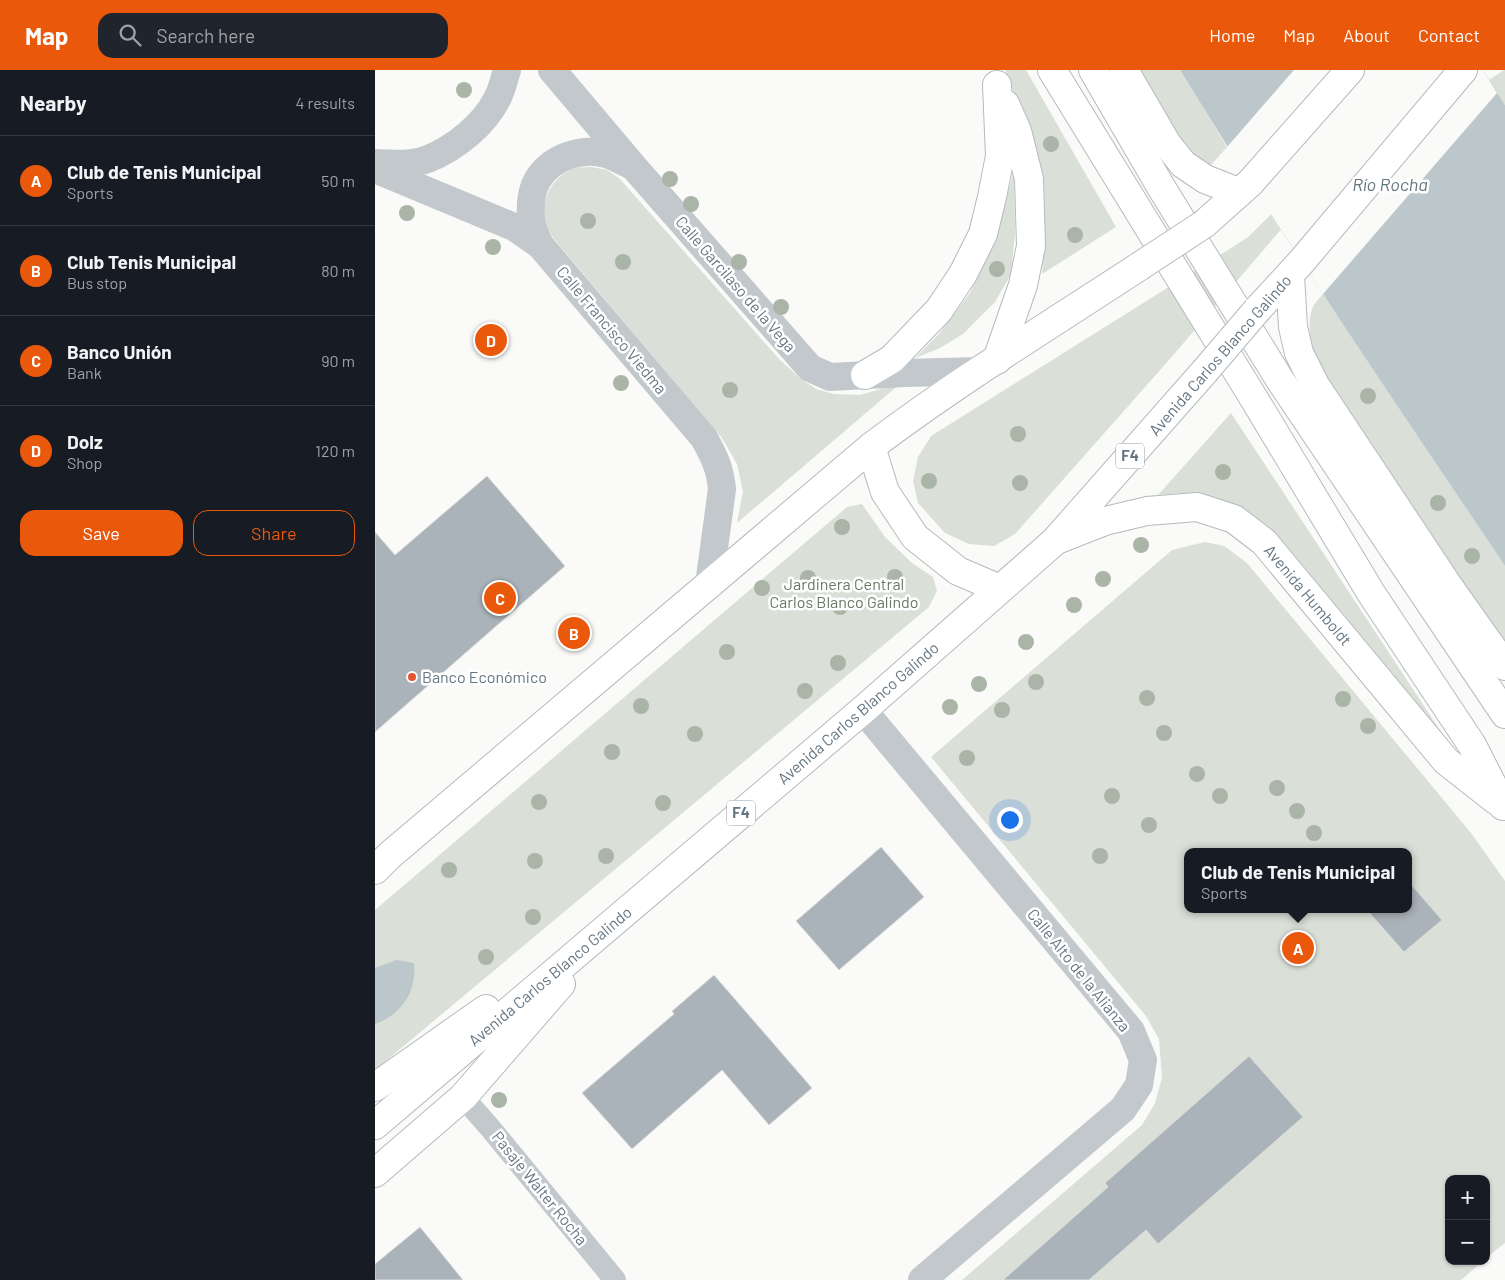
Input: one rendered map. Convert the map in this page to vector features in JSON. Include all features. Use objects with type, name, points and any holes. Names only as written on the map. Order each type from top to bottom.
[{"type":"main road","points":[[1052,70],[1371,593],[1472,745],[1504,808]]},
{"type":"main road","points":[[1093,70],[1161,187],[1280,380],[1505,714]]},
{"type":"main road","points":[[1125,70],[1167,144],[1183,164],[1205,178],[1244,188]]},
{"type":"main road","points":[[379,859],[709,585],[871,447],[988,365],[1204,224],[1244,188],[1350,70]]},
{"type":"main road","name":"F4","points":[[1296,268],[1463,70]]},
{"type":"main road","points":[[988,365],[1023,285],[1031,246],[1029,179],[1017,132],[994,78]]},
{"type":"main road","points":[[865,375],[892,359],[939,310],[963,274],[983,234],[1000,156],[994,78]]},
{"type":"main road","points":[[1296,268],[1293,327],[1299,353],[1315,385],[1447,584],[1505,666]]},
{"type":"main road","name":"Avenida Carlos Blanco Galindo","points":[[375,1124],[863,710],[1055,541],[1296,268]]},
{"type":"main road","points":[[871,447],[885,492],[915,537],[958,571],[1000,589]]},
{"type":"main road","name":"Avenida Humboldt","points":[[1055,541],[1105,521],[1147,510],[1197,507],[1234,519],[1264,542],[1446,761],[1504,808]]},
{"type":"main road","points":[[375,1087],[619,917]]},
{"type":"main road","points":[[375,1173],[463,1097],[619,917]]},
{"type":"street","points":[[375,163],[397,164],[427,160],[455,144],[476,128],[497,99],[507,70]]},
{"type":"street","name":"Calle Garcilaso de la Vega","points":[[552,70],[633,166],[810,368],[830,377],[988,365]]},
{"type":"street","points":[[540,245],[531,222],[531,197],[538,179],[551,165],[567,155],[585,152],[606,154],[633,166]]},
{"type":"street","name":"Calle Francisco Viedma","points":[[375,169],[514,227],[540,245],[704,438],[715,456],[722,489],[709,585]]},
{"type":"street","name":"Calle Alto de la Alianza","points":[[863,710],[1131,1031],[1143,1060],[1139,1085],[1123,1109],[922,1280]]},
{"type":"lane","name":"Pasaje Walter Rocha","points":[[463,1097],[615,1280]]},
{"type":"green space","points":[[1005,70],[1026,70],[1116,227],[1042,274],[1045,220],[1044,178],[1030,133]]},
{"type":"green space","points":[[1135,70],[1180,70],[1227,147],[1211,165],[1194,157],[1169,129]]},
{"type":"green space","points":[[1418,70],[1169,360],[1015,534],[994,546],[969,544],[945,533],[918,503],[913,481],[918,457],[931,436],[1247,238]]},
{"type":"green space","points":[[1505,70],[1505,105],[1489,80]]},
{"type":"green space","points":[[582,167],[607,170],[619,178],[780,360],[800,378],[816,389],[834,394],[860,395],[901,383],[737,523],[743,491],[737,464],[722,438],[554,239],[546,225],[544,207],[549,190],[554,183],[568,171]]},
{"type":"green space","points":[[1014,171],[1015,234],[1011,274],[995,302],[963,334],[940,348],[915,358],[938,335],[970,293],[994,241]]},
{"type":"green space","points":[[1323,294],[1505,566],[1505,643],[1428,537],[1321,374],[1311,341],[1309,324],[1313,307]]},
{"type":"green space","points":[[1231,413],[1453,750],[1217,500],[1181,493],[1158,495]]},
{"type":"green space","name":"Jardinera Central Carlos Blanco Galindo","points":[[862,504],[885,537],[912,563],[933,577],[937,591],[929,607],[375,1070],[375,910],[847,507]]},
{"type":"green space","points":[[1205,542],[1224,546],[1247,563],[1471,833],[1505,881],[1505,1243],[1490,1255],[1490,1175],[1445,1175],[1445,1265],[1478,1265],[1461,1280],[962,1280],[1142,1125],[1155,1103],[1162,1078],[1159,1039],[1146,1016],[931,757],[1172,550]]},
{"type":"water","name":"Río Rocha","points":[[1180,70],[1483,70],[1505,105],[1505,566],[1299,258]]},
{"type":"water","points":[[396,960],[414,963],[414,977],[411,989],[400,1008],[388,1018],[375,1024],[375,968]]},
{"type":"pier","points":[[1294,70],[1483,70],[1497,93],[1323,294],[1227,147]]},
{"type":"building","points":[[487,476],[565,566],[375,732],[375,532],[395,555]]},
{"type":"building","points":[[881,847],[924,897],[839,970],[796,921]]},
{"type":"building","points":[[1412,886],[1442,920],[1404,952],[1370,913],[1412,913]]},
{"type":"building","points":[[714,975],[812,1088],[769,1125],[722,1070],[632,1149],[582,1093],[674,1014],[672,1011]]},
{"type":"building","points":[[1249,1056],[1303,1117],[1158,1244],[1146,1230],[1089,1280],[1003,1280],[1108,1187],[1105,1183]]},
{"type":"building","points":[[420,1227],[463,1280],[375,1280],[375,1264]]},
{"type":"place","name":"Dolz","points":[[491,340]]},
{"type":"place","name":"Banco Unión","points":[[500,598]]},
{"type":"place","name":"Club Tenis Municipal","points":[[574,633]]},
{"type":"place","name":"Banco Económico","points":[[412,677]]},
{"type":"place","name":"Club de Tenis Municipal","points":[[1298,948]]}]
